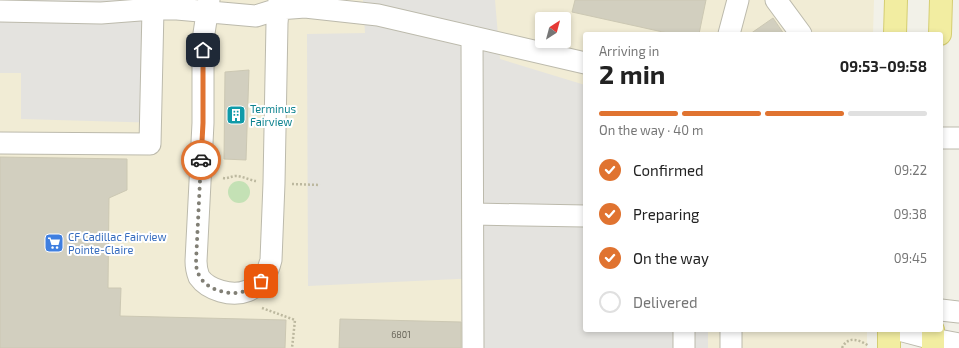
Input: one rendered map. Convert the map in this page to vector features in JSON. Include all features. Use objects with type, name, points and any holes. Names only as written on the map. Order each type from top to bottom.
[{"type":"main road","points":[[895,32],[896,0]]},
{"type":"main road","points":[[940,32],[941,0]]},
{"type":"main road","points":[[879,347],[888,332]]},
{"type":"lane","points":[[730,32],[738,0]]},
{"type":"lane","points":[[776,0],[800,32]]},
{"type":"lane","points":[[208,6],[203,40],[203,123],[196,268],[198,275],[206,284],[220,291],[238,293],[247,291],[261,281],[269,267],[271,260],[279,4]]},
{"type":"lane","points":[[0,11],[101,13],[208,6],[256,16],[279,4],[306,4],[378,15],[583,63]]},
{"type":"lane","points":[[0,143],[150,144],[152,9]]},
{"type":"lane","points":[[472,37],[473,348]]},
{"type":"lane","points":[[943,138],[959,138]]},
{"type":"lane","points":[[473,214],[583,216]]},
{"type":"lane","points":[[943,310],[959,312]]},
{"type":"lane","points":[[684,332],[684,348]]},
{"type":"lane","points":[[731,332],[731,348]]},
{"type":"lane","points":[[907,332],[959,344]]},
{"type":"path","points":[[223,178],[238,176],[248,180],[260,182]]},
{"type":"path","points":[[304,185],[320,185]]},
{"type":"path","points":[[262,308],[295,320],[292,348]]},
{"type":"path","points":[[842,348],[845,343],[850,340],[857,340],[879,347]]},
{"type":"shaded area","points":[[0,0],[874,0],[873,32],[583,32],[583,332],[867,332],[867,348],[0,348]]},
{"type":"shaded area","points":[[0,0],[159,0],[162,123],[21,119],[21,73],[0,73]]},
{"type":"shaded area","points":[[363,0],[495,0],[500,59],[583,84],[583,332],[708,332],[708,348],[481,348],[479,278],[308,286],[307,34],[365,33]]},
{"type":"green space","points":[[239,181],[247,184],[250,192],[247,200],[239,203],[231,200],[228,192],[231,184]]},
{"type":"building","points":[[575,0],[706,0],[699,32],[663,32],[572,12]]},
{"type":"building","points":[[773,18],[783,32],[753,32]]},
{"type":"building","name":"Terminus Fairview","points":[[249,70],[246,160],[224,159],[225,72]]},
{"type":"building","name":"CF Cadillac Fairview Pointe-Claire","points":[[0,157],[127,159],[127,190],[109,198],[108,288],[121,288],[120,316],[286,320],[285,348],[0,348]]},
{"type":"building","points":[[340,319],[461,322],[461,348],[339,348]]},
{"type":"way so far","points":[[201,160],[196,262],[198,275],[206,284],[228,293],[247,291],[261,281]]},
{"type":"place","name":"Terminus Fairview","points":[[236,115]]},
{"type":"place","name":"CF Cadillac Fairview Pointe-Claire","points":[[54,243]]},
{"type":"route","points":[[201,160],[203,123],[203,50]]}]
